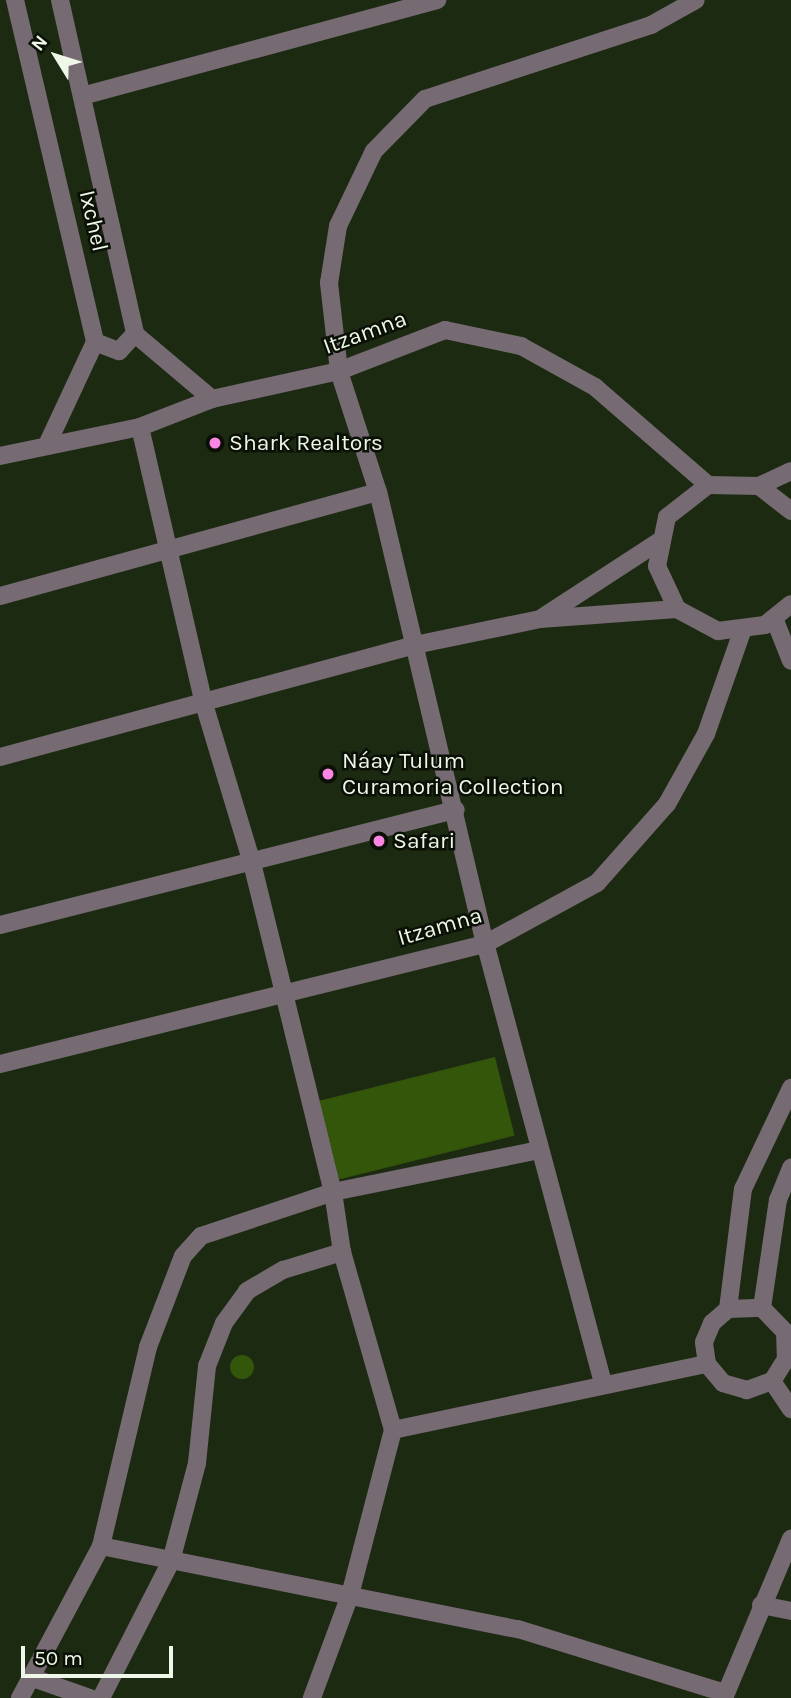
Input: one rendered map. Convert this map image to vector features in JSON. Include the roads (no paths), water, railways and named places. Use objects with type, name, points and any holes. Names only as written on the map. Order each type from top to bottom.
[{"type":"street","name":"Ixchel","points":[[15,0],[96,342]]},
{"type":"street","points":[[60,0],[135,334],[212,399]]},
{"type":"street","points":[[82,96],[437,0]]},
{"type":"street","points":[[603,1383],[485,943],[456,810],[410,646],[378,492],[339,371],[329,283],[336,237],[374,151],[425,99],[651,25],[696,0]]},
{"type":"street","name":"Itzamna","points":[[0,456],[139,426],[212,399],[339,371],[445,330],[521,346],[595,387],[708,485]]},
{"type":"street","points":[[47,445],[96,342],[119,351],[135,334]]},
{"type":"street","points":[[139,426],[204,704],[252,863],[282,993],[334,1192],[342,1252],[393,1430],[350,1595],[312,1698]]},
{"type":"street","points":[[791,471],[759,486],[708,485],[667,517],[658,542],[657,566],[677,609],[696,623],[742,632],[774,618],[791,605]]},
{"type":"street","points":[[759,486],[791,511]]},
{"type":"street","points":[[0,596],[378,492]]},
{"type":"street","points":[[540,619],[658,542]]},
{"type":"street","points":[[0,757],[204,704],[410,646],[540,619],[677,609]]},
{"type":"street","points":[[774,618],[791,661]]},
{"type":"street","name":"Itzamna","points":[[0,1065],[485,943],[597,883],[667,804],[706,734],[742,632]]},
{"type":"street","points":[[0,925],[456,810]]},
{"type":"street","points":[[728,1309],[743,1189],[791,1088]]},
{"type":"street","points":[[20,1698],[101,1546],[133,1396],[183,1256],[201,1236],[334,1192],[540,1150]]},
{"type":"street","points":[[762,1308],[778,1200],[791,1168]]},
{"type":"street","points":[[101,1698],[171,1561],[197,1463],[206,1366],[224,1323],[247,1291],[283,1270],[342,1252]]},
{"type":"street","points":[[762,1308],[788,1331],[786,1359],[772,1381],[747,1390],[723,1383],[706,1364],[704,1342],[712,1322],[728,1309],[762,1308]]},
{"type":"street","points":[[393,1430],[603,1383],[706,1364]]},
{"type":"street","points":[[772,1381],[791,1409]]},
{"type":"street","points":[[101,1546],[555,1638],[725,1696],[791,1539]]},
{"type":"street","points":[[761,1605],[791,1611]]},
{"type":"street","points":[[30,1677],[90,1698]]},
{"type":"place","name":"Shark Realtors","points":[[215,443]]},
{"type":"place","name":"Náay Tulum Curamoria Collection","points":[[328,774]]},
{"type":"place","name":"Safari","points":[[379,841]]}]
